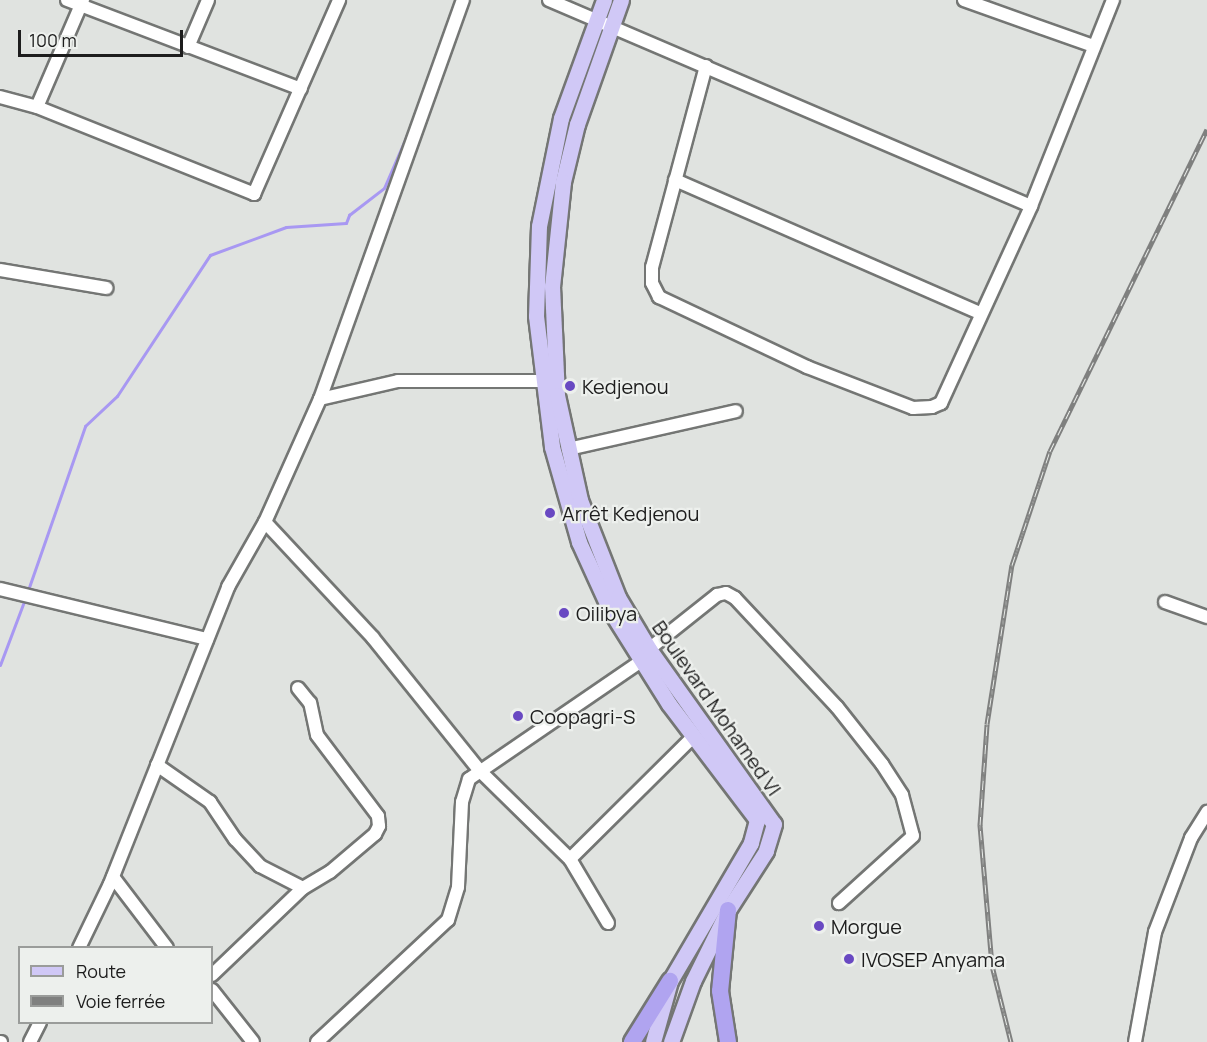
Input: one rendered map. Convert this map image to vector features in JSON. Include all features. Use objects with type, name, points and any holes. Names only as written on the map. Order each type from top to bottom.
[{"type":"highway","points":[[728,910],[720,991],[728,1042]]},
{"type":"highway","points":[[632,1042],[670,981]]},
{"type":"main road","name":"Boulevard Mohamed VI","points":[[604,0],[604,23],[577,124],[557,230],[552,345],[568,449],[580,500],[605,571],[649,649],[774,824],[766,851],[728,910],[693,981],[671,1042]]},
{"type":"main road","name":"Boulevard Mohamed VI","points":[[621,0],[604,23],[561,118],[545,187],[535,286],[542,381],[552,447],[579,542],[595,582],[640,662],[757,820],[751,843],[670,981],[653,1042]]},
{"type":"street","points":[[67,0],[82,3],[188,47],[301,89]]},
{"type":"street","points":[[188,47],[208,0]]},
{"type":"street","points":[[0,97],[37,107],[254,194],[339,0]]},
{"type":"street","points":[[80,946],[112,877],[228,587],[265,522],[320,399],[464,0]]},
{"type":"street","points":[[549,0],[1031,206]]},
{"type":"street","points":[[964,0],[981,3],[1093,46]]},
{"type":"street","points":[[706,66],[652,267],[652,284],[659,297],[807,367],[913,408],[932,407],[941,403],[1031,206],[1113,0]]},
{"type":"street","points":[[37,107],[82,3]]},
{"type":"street","points":[[675,180],[981,314]]},
{"type":"street","points":[[0,270],[106,288]]},
{"type":"street","points":[[320,399],[398,381],[542,381]]},
{"type":"street","points":[[568,449],[736,411]]},
{"type":"street","points":[[265,522],[373,638],[479,770],[570,859],[608,923]]},
{"type":"street","points":[[0,589],[207,639]]},
{"type":"street","points":[[649,649],[717,595],[735,598],[837,707],[882,764],[906,805],[913,836],[839,903]]},
{"type":"street","points":[[1166,602],[1207,616]]},
{"type":"street","points":[[316,1042],[448,920],[458,888],[464,788],[479,770],[640,662]]},
{"type":"street","points":[[213,974],[303,888],[330,872],[375,834],[380,826],[378,816],[317,735],[310,703],[298,688]]},
{"type":"street","points":[[570,859],[694,736]]},
{"type":"street","points":[[157,765],[210,802],[235,838],[260,866],[303,888]]},
{"type":"street","points":[[1135,1042],[1155,932],[1191,838],[1207,812]]},
{"type":"street","points":[[112,877],[165,946]]},
{"type":"street","points":[[213,991],[253,1042]]},
{"type":"street","points":[[30,1042],[39,1024]]},
{"type":"waterway","points":[[27,593],[85,426],[117,396],[210,255],[286,227],[346,223],[349,215],[384,188],[413,121]]},
{"type":"waterway","points":[[0,665],[25,599]]},
{"type":"railway","points":[[1011,1042],[992,965],[980,825],[987,724],[1012,565],[1050,451],[1207,129]]},
{"type":"place","name":"Kedjenou","points":[[570,386]]},
{"type":"place","name":"Arrêt Kedjenou","points":[[550,513]]},
{"type":"place","name":"Oilibya","points":[[564,613]]},
{"type":"place","name":"Coopagri-S","points":[[518,716]]},
{"type":"place","name":"Morgue","points":[[819,926]]},
{"type":"place","name":"IVOSEP Anyama","points":[[849,959]]}]
